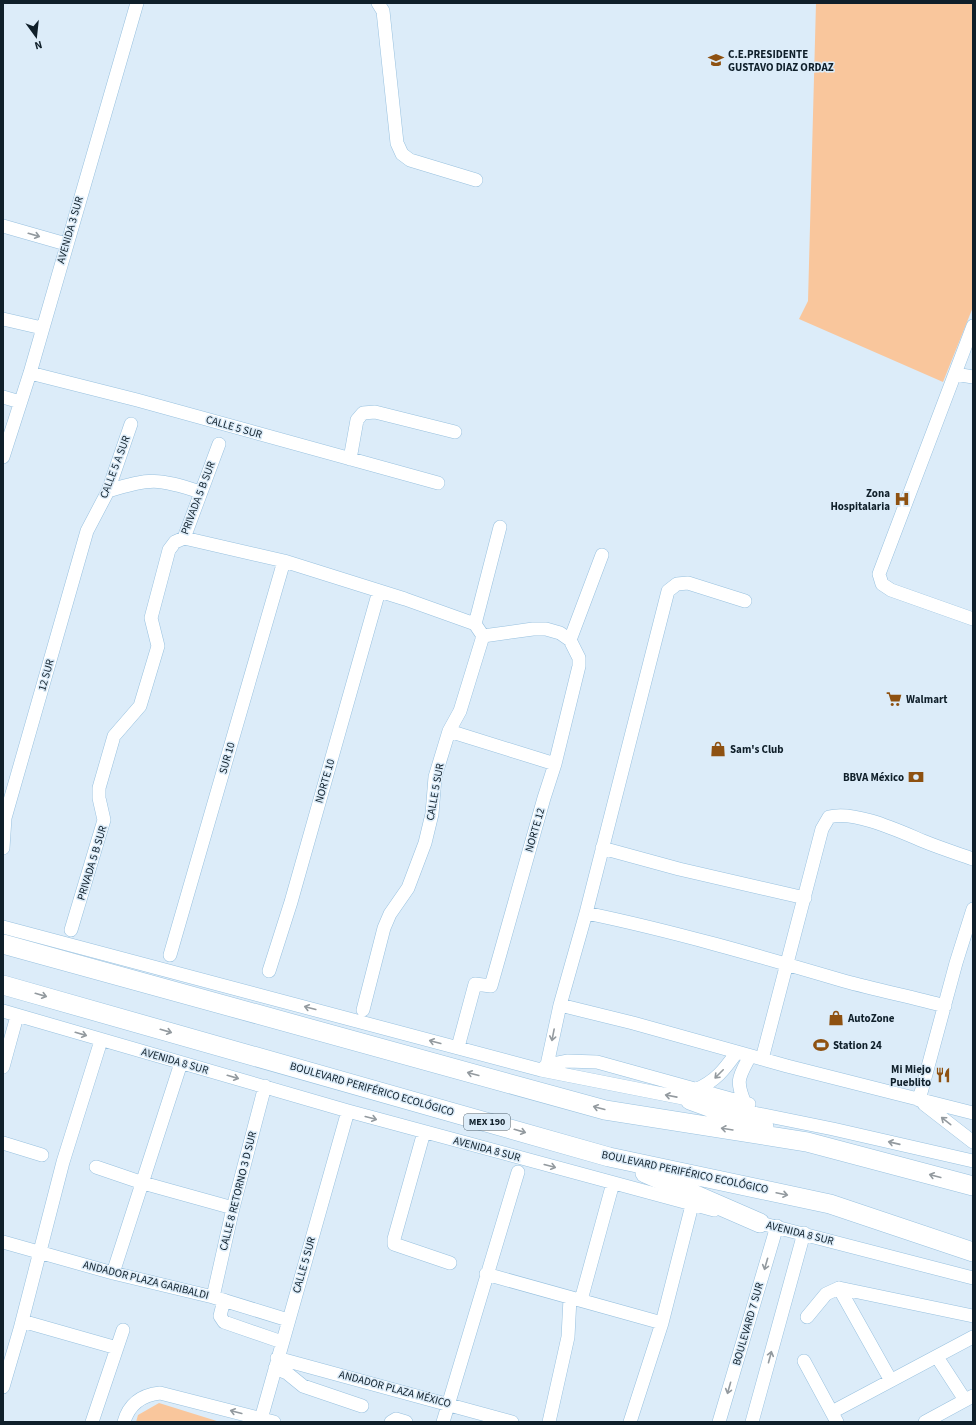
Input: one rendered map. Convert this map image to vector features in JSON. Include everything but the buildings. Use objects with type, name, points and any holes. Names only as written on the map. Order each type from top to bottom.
[{"type":"highway","points":[[3,944],[605,1110],[807,1142],[973,1186]]},
{"type":"highway","name":"BOULEVARD PERIFÉRICO ECOLÓGICO","points":[[3,985],[609,1157],[830,1204],[973,1252]]},
{"type":"highway","points":[[692,1095],[807,1142]]},
{"type":"highway","points":[[609,1157],[768,1224]]},
{"type":"street","name":"AVENIDA 3 SUR","points":[[3,457],[30,373],[66,244],[137,3]]},
{"type":"street","points":[[378,3],[383,11],[397,143],[402,154],[410,160],[476,180]]},
{"type":"street","points":[[3,226],[66,244]]},
{"type":"street","points":[[3,319],[42,328]]},
{"type":"street","points":[[973,326],[879,574],[882,584],[891,590],[973,619]]},
{"type":"street","name":"CALLE 5 SUR","points":[[30,373],[137,400],[438,483]]},
{"type":"street","points":[[955,374],[973,377]]},
{"type":"street","points":[[3,397],[20,402]]},
{"type":"street","points":[[350,459],[358,420],[364,413],[375,412],[455,432]]},
{"type":"street","name":"CALLE 5 A SUR","points":[[87,531],[108,491],[131,424]]},
{"type":"street","name":"PRIVADA 5 B SUR","points":[[71,930],[104,820],[99,798],[99,788],[114,736],[140,706],[158,646],[151,618],[169,550],[175,542],[184,538],[219,444]]},
{"type":"street","points":[[108,491],[137,482],[152,480],[169,482],[200,492]]},
{"type":"street","points":[[475,624],[500,526]]},
{"type":"street","name":"12 SUR","points":[[3,848],[4,818],[87,531]]},
{"type":"street","points":[[184,538],[284,561],[379,591],[475,624],[482,636],[533,629],[546,629],[560,633],[570,640],[602,555]]},
{"type":"street","name":"SUR 10","points":[[170,955],[284,561]]},
{"type":"street","points":[[544,1067],[586,913],[668,591],[677,584],[688,583],[745,601]]},
{"type":"street","name":"NORTE 10","points":[[269,970],[291,902],[379,591]]},
{"type":"street","name":"CALLE 5 SUR","points":[[363,1010],[384,928],[390,914],[408,888],[424,843],[432,814],[435,777],[449,731],[460,711],[482,636]]},
{"type":"street","name":"NORTE 12","points":[[458,1047],[475,984],[492,986],[544,798],[556,764],[579,666],[579,658],[570,640]]},
{"type":"street","points":[[449,731],[556,764]]},
{"type":"street","points":[[745,1103],[738,1088],[740,1076],[756,1057],[786,963],[822,829],[829,817],[839,814],[892,827],[923,841],[973,859]]},
{"type":"street","points":[[602,848],[679,869],[804,898]]},
{"type":"street","points":[[920,1100],[973,909]]},
{"type":"street","points":[[586,913],[693,938],[846,981],[945,1006]]},
{"type":"street","points":[[3,928],[458,1047],[544,1067],[692,1095],[745,1103],[833,1129]]},
{"type":"street","points":[[560,1005],[973,1113]]},
{"type":"street","name":"AVENIDA 8 SUR","points":[[3,1012],[424,1132],[973,1278]]},
{"type":"street","points":[[3,1067],[17,1016]]},
{"type":"street","points":[[3,1387],[22,1321],[63,1162],[99,1047]]},
{"type":"street","points":[[692,1095],[710,1083],[723,1071],[737,1052]]},
{"type":"street","points":[[544,1067],[567,1061],[598,1062],[692,1095],[973,1161]]},
{"type":"street","points":[[113,1273],[181,1063]]},
{"type":"street","name":"CALLE 8 RETORNO 3 D SUR","points":[[265,1086],[233,1208],[218,1298],[220,1316],[224,1322],[282,1342]]},
{"type":"street","points":[[920,1100],[973,1142]]},
{"type":"street","name":"CALLE 5 SUR","points":[[261,1419],[348,1111]]},
{"type":"street","points":[[424,1132],[394,1238],[394,1244],[450,1263]]},
{"type":"street","points":[[3,1144],[42,1155]]},
{"type":"street","points":[[96,1167],[143,1183],[233,1208]]},
{"type":"street","points":[[443,1422],[486,1274],[518,1172]]},
{"type":"street","points":[[549,1422],[575,1299],[613,1183]]},
{"type":"street","points":[[630,1422],[662,1323],[692,1204]]},
{"type":"street","name":"BOULEVARD 7 SUR","points":[[719,1422],[768,1224]]},
{"type":"street","points":[[752,1422],[804,1233]]},
{"type":"street","name":"ANDADOR PLAZA GARIBALDI","points":[[3,1242],[113,1273],[218,1298],[288,1320]]},
{"type":"street","points":[[486,1274],[662,1323]]},
{"type":"street","points":[[806,1317],[826,1294],[839,1288],[973,1316]]},
{"type":"street","points":[[839,1288],[890,1380]]},
{"type":"street","points":[[22,1321],[117,1348]]},
{"type":"street","points":[[92,1422],[123,1330]]},
{"type":"street","points":[[804,1362],[835,1417],[890,1380],[973,1337]]},
{"type":"street","points":[[925,1422],[969,1398],[937,1357]]},
{"type":"street","points":[[276,1363],[303,1386],[362,1406]]},
{"type":"street","name":"ANDADOR PLAZA MÉXICO","points":[[276,1363],[448,1403],[512,1422]]},
{"type":"street","points":[[125,1418],[130,1407],[138,1400],[146,1396],[160,1393],[274,1422]]},
{"type":"street","points":[[391,1422],[396,1419],[406,1422]]},
{"type":"shaded area","points":[[816,3],[973,3],[973,307],[943,382],[799,319],[808,301]]},
{"type":"shaded area","points":[[159,1403],[220,1422],[136,1422],[138,1415]]},
{"type":"place","name":"C.E.PRESIDENTE GUSTAVO DIAZ ORDAZ","points":[[716,60]]},
{"type":"place","name":"Zona Hospitalaria","points":[[902,499]]},
{"type":"place","name":"Walmart","points":[[894,699]]},
{"type":"place","name":"Sam's Club","points":[[718,749]]},
{"type":"place","name":"BBVA México","points":[[916,777]]},
{"type":"place","name":"AutoZone","points":[[836,1018]]},
{"type":"place","name":"Station 24","points":[[821,1045]]},
{"type":"place","name":"Mi Miejo Pueblito","points":[[943,1075]]}]
